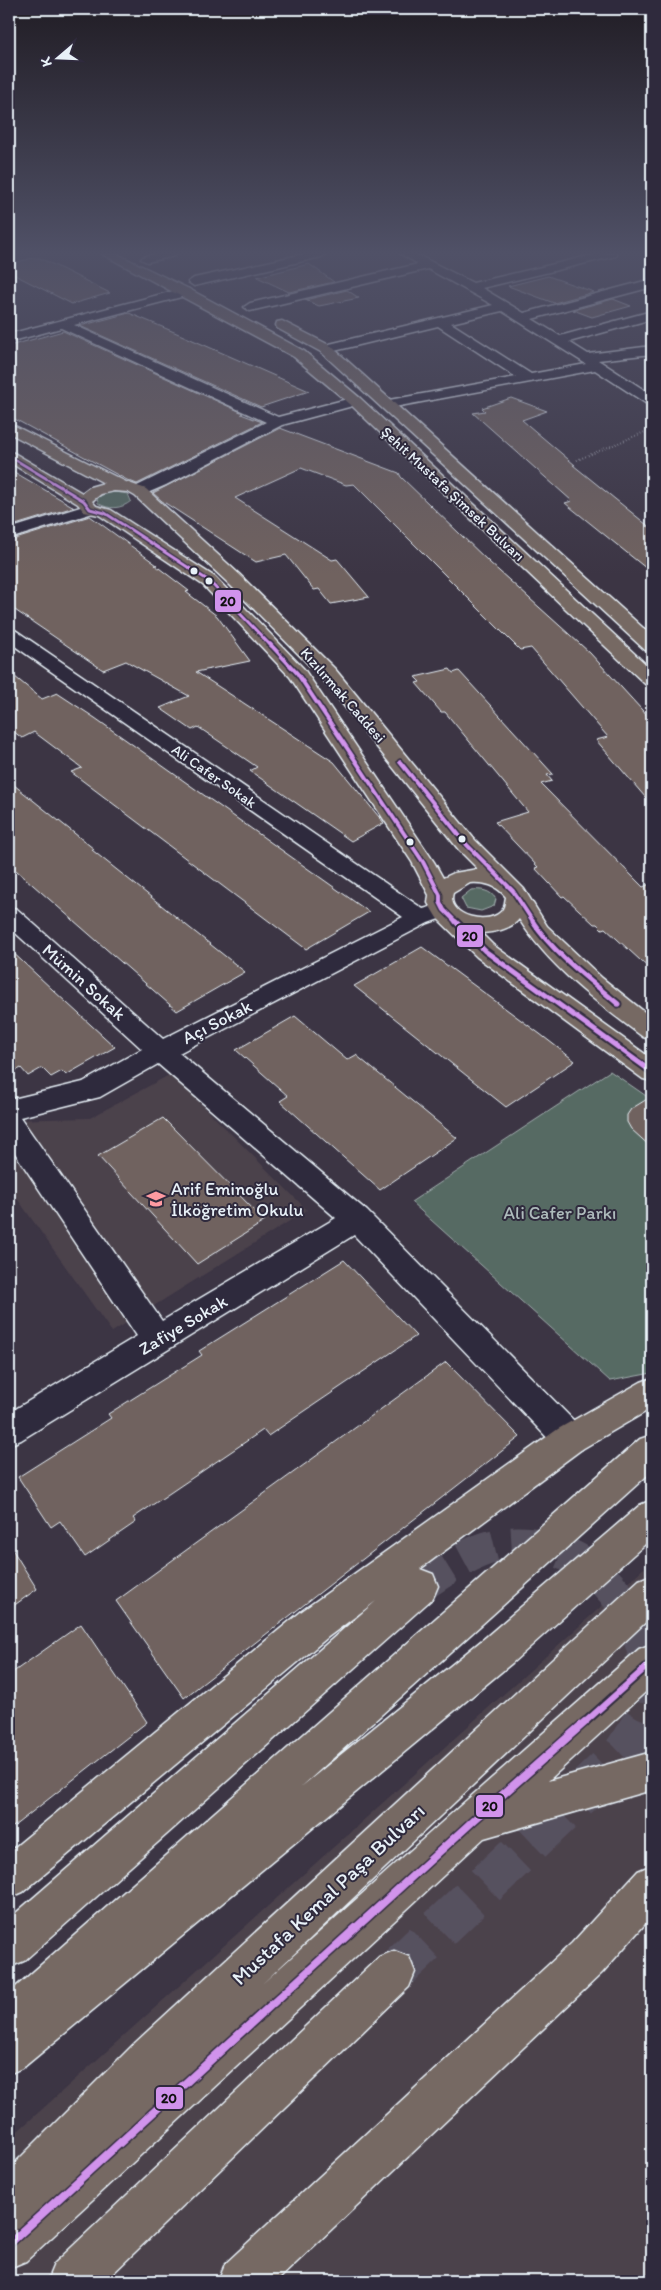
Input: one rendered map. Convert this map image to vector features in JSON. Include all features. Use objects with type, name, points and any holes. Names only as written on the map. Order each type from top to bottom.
[{"type":"main road","name":"Şehit Mustafa Şimsek Bulvarı","points":[[307,361],[355,401],[652,680]]},
{"type":"main road","name":"Şehit Mustafa Şimsek Bulvarı","points":[[340,361],[652,646]]},
{"type":"main road","name":"Kızılırmak Caddesi","points":[[9,427],[136,492],[233,578],[328,673],[467,845],[512,891],[538,930],[604,993],[652,1031]]},
{"type":"main road","name":"Kızılırmak Caddesi","points":[[9,456],[209,581],[297,673],[423,862],[445,907],[485,951],[652,1072]]},
{"type":"main road","points":[[96,490],[136,492],[140,506],[133,510],[93,508],[90,493],[96,490]]},
{"type":"main road","points":[[484,876],[512,891],[518,906],[514,913],[497,924],[472,925],[445,907],[451,882],[461,878],[484,876]]},
{"type":"main road","points":[[9,1878],[315,1624],[570,1439],[652,1392]]},
{"type":"main road","points":[[9,2021],[652,1450]]},
{"type":"main road","points":[[9,2052],[499,1650],[652,1516]]},
{"type":"main road","points":[[9,1946],[420,1586]]},
{"type":"main road","name":"Mustafa Kemal Paşa Bulvarı","points":[[9,2201],[152,2058],[652,1592]]},
{"type":"main road","points":[[9,2244],[474,1820],[652,1662]]},
{"type":"main road","points":[[474,1820],[652,1771]]},
{"type":"main road","points":[[242,2281],[587,1958],[652,1885]]},
{"type":"main road","points":[[71,2281],[394,1972]]},
{"type":"street","points":[[143,361],[277,422]]},
{"type":"street","points":[[501,361],[529,379]]},
{"type":"street","points":[[589,361],[652,401]]},
{"type":"street","points":[[389,404],[597,366]]},
{"type":"street","points":[[136,492],[160,482],[277,422],[355,401]]},
{"type":"street","points":[[9,534],[93,508]]},
{"type":"street","name":"Ali Cafer Sokak","points":[[9,634],[420,918]]},
{"type":"street","name":"Açı Sokak","points":[[9,1110],[91,1090],[160,1051],[445,907]]},
{"type":"street","name":"Mümin Sokak","points":[[9,914],[160,1051],[357,1219],[570,1439]]},
{"type":"street","points":[[9,1123],[158,1341]]},
{"type":"street","name":"Zafiye Sokak","points":[[9,1430],[357,1219]]},
{"type":"path","points":[[578,460],[652,429]]},
{"type":"shaded area","name":"Arif Eminoğlu İlköğretim Okulu","points":[[171,1074],[307,1210],[112,1332],[9,1187],[9,1120],[90,1118]]},
{"type":"shaded area","points":[[644,1568],[652,1576],[652,2281],[9,2281],[9,2139]]},
{"type":"green space","points":[[114,492],[128,494],[131,501],[115,508],[106,507],[98,503],[97,498]]},
{"type":"green space","points":[[471,890],[482,890],[491,894],[496,899],[494,906],[481,911],[466,908],[461,898]]},
{"type":"green space","name":"Ali Cafer Parkı","points":[[610,1071],[652,1100],[652,1373],[610,1381],[411,1202]]},
{"type":"building","points":[[9,361],[129,361],[262,422],[137,484],[9,416]]},
{"type":"building","points":[[158,361],[240,361],[309,391],[261,407]]},
{"type":"building","points":[[511,398],[547,411],[522,420],[575,465],[573,465],[652,529],[652,573],[565,503],[572,501],[473,413],[485,411],[482,408]]},
{"type":"building","points":[[280,428],[399,473],[489,562],[590,653],[652,721],[652,805],[596,740],[608,737],[531,648],[520,650],[354,484],[346,485],[301,468],[235,498],[332,560],[337,559],[369,597],[331,604],[319,589],[314,590],[286,555],[256,562],[162,501],[153,493]]},
{"type":"building","points":[[9,469],[74,507],[9,527]]},
{"type":"building","points":[[90,516],[157,565],[155,565],[189,591],[186,592],[217,616],[250,661],[196,672],[334,762],[384,823],[351,841],[250,771],[257,767],[198,727],[192,730],[160,708],[189,696],[126,661],[103,670],[9,606],[9,541]]},
{"type":"building","points":[[450,669],[453,673],[459,671],[553,774],[547,775],[552,781],[541,784],[643,887],[652,883],[652,971],[605,928],[602,929],[597,924],[594,924],[564,896],[562,897],[535,868],[538,867],[495,822],[528,812],[445,712],[441,712],[416,683],[420,682],[415,677]]},
{"type":"building","points":[[9,672],[42,699],[57,693],[95,718],[369,912],[306,949],[71,772],[82,768],[34,732],[22,738],[9,728]]},
{"type":"building","points":[[9,781],[245,972],[177,1011],[9,864]]},
{"type":"building","points":[[422,947],[575,1061],[506,1107],[354,986]]},
{"type":"building","points":[[9,949],[115,1047],[66,1075],[62,1071],[51,1077],[42,1068],[28,1076],[21,1068],[9,1075]]},
{"type":"building","points":[[295,1016],[347,1060],[356,1055],[457,1138],[380,1190],[280,1101],[288,1096],[236,1050]]},
{"type":"building","points":[[652,1096],[652,1148],[631,1129],[627,1122],[627,1115],[631,1109]]},
{"type":"building","points":[[163,1118],[265,1221],[197,1264],[98,1156]]},
{"type":"building","points":[[344,1260],[416,1336],[268,1436],[263,1430],[133,1518],[136,1522],[85,1557],[60,1521],[51,1527],[18,1477],[111,1418],[108,1414],[202,1355],[199,1351]]},
{"type":"building","points":[[446,1362],[520,1437],[184,1698],[116,1601]]},
{"type":"building","points":[[9,1544],[37,1589],[9,1609]]},
{"type":"building","points":[[81,1624],[147,1722],[9,1830],[9,1675]]},
{"type":"tunnel","points":[[420,1586],[462,1559],[484,1549],[508,1544],[534,1545],[558,1551],[580,1562],[600,1576],[616,1595],[630,1616],[640,1639],[647,1663],[649,1686],[649,1701],[643,1723]]},
{"type":"tunnel","points":[[394,1972],[625,1752],[644,1722]]},
{"type":"transit line","name":"20","points":[[9,456],[84,501],[90,509],[105,513],[209,581],[297,673],[423,862],[440,895],[440,902],[444,910],[485,951],[652,1072]]},
{"type":"transit line","name":"20","points":[[400,762],[467,845],[513,891],[538,930],[569,961],[618,1004]]},
{"type":"transit line","name":"20","points":[[9,2244],[474,1820],[652,1662]]},
{"type":"place","name":"Arif Eminoğlu İlköğretim Okulu","points":[[156,1199]]}]
